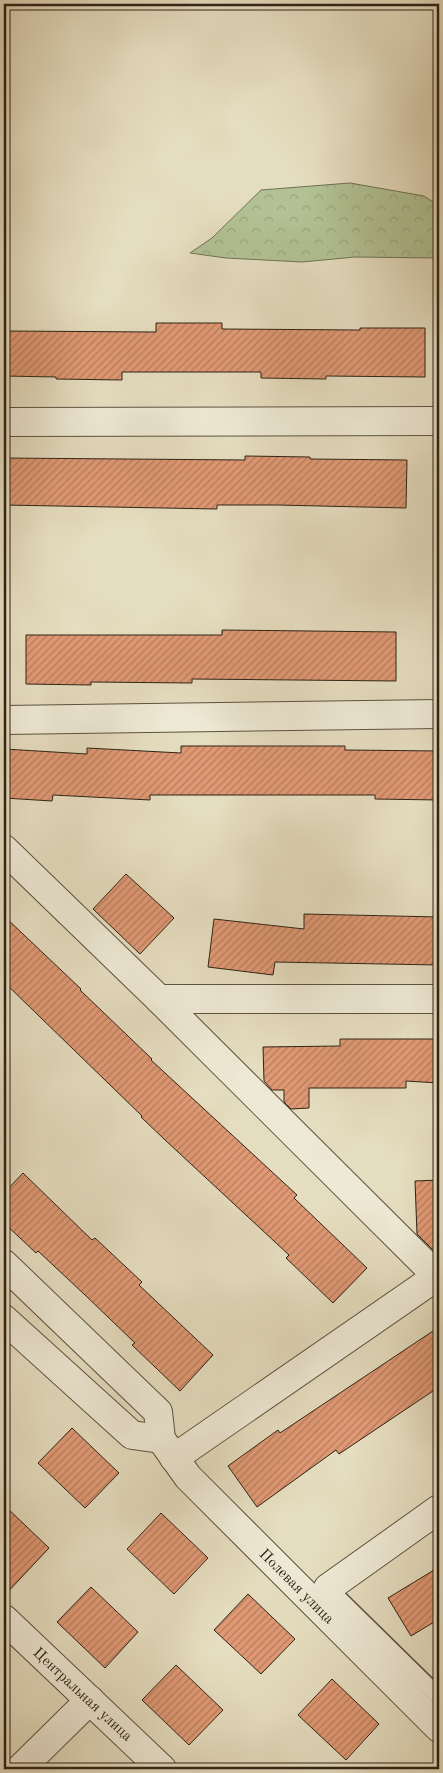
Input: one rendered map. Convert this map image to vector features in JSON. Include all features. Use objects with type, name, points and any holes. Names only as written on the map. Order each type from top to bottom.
[{"type":"street","points":[[4,422],[439,421]]},
{"type":"street","points":[[4,720],[439,714]]},
{"type":"street","points":[[4,849],[159,998],[438,1276],[167,1449],[132,1435],[4,1319]]},
{"type":"street","points":[[159,998],[439,999]]},
{"type":"street","name":"Полевая улица","points":[[4,1264],[158,1412],[167,1449],[188,1478],[439,1728]]},
{"type":"street","points":[[328,1588],[439,1509]]},
{"type":"street","name":"Центральная улица","points":[[4,1619],[162,1769]]},
{"type":"street","points":[[20,1769],[90,1700]]},
{"type":"lane","points":[[328,1588],[439,1697]]},
{"type":"green space","points":[[350,183],[424,196],[439,206],[439,258],[355,257],[302,262],[226,258],[190,253],[212,238],[261,190]]},
{"type":"building","points":[[156,323],[222,323],[222,329],[360,330],[360,328],[425,328],[425,377],[326,376],[326,379],[261,378],[261,372],[122,372],[122,380],[4,376],[4,331],[156,332]]},
{"type":"building","points":[[245,456],[407,460],[406,508],[217,505],[217,509],[4,505],[4,458],[245,460]]},
{"type":"building","points":[[222,630],[396,632],[396,681],[192,679],[192,683],[91,682],[91,685],[26,684],[26,635],[222,635]]},
{"type":"building","points":[[181,746],[345,746],[345,750],[439,751],[439,800],[375,799],[375,795],[150,795],[150,800],[53,795],[52,801],[4,798],[4,749],[87,754],[87,748],[181,753]]},
{"type":"building","points":[[126,874],[174,918],[140,954],[93,909]]},
{"type":"building","points":[[304,914],[439,917],[439,965],[275,962],[273,975],[208,967],[214,919],[304,929]]},
{"type":"building","points":[[4,916],[81,989],[151,1060],[297,1195],[294,1198],[367,1268],[333,1303],[286,1258],[289,1255],[141,1117],[4,982]]},
{"type":"building","points":[[340,1039],[439,1039],[439,1083],[406,1081],[406,1088],[309,1088],[309,1108],[291,1109],[284,1102],[284,1090],[272,1090],[264,1081],[263,1047],[340,1046]]},
{"type":"building","points":[[23,1173],[92,1240],[95,1238],[142,1282],[139,1285],[213,1355],[180,1391],[132,1345],[135,1343],[85,1295],[38,1251],[36,1253],[4,1223],[4,1193]]},
{"type":"building","points":[[439,1180],[439,1256],[417,1234],[415,1181]]},
{"type":"building","points":[[439,1327],[439,1387],[339,1454],[336,1450],[257,1507],[228,1466],[278,1430],[280,1433]]},
{"type":"building","points":[[72,1428],[119,1473],[85,1508],[38,1463]]},
{"type":"building","points":[[4,1505],[49,1548],[4,1596]]},
{"type":"building","points":[[161,1513],[208,1558],[174,1594],[127,1549]]},
{"type":"building","points":[[439,1567],[439,1619],[411,1636],[388,1598]]},
{"type":"building","points":[[91,1587],[138,1632],[105,1668],[57,1622]]},
{"type":"building","points":[[248,1594],[295,1639],[261,1674],[214,1630]]},
{"type":"building","points":[[176,1665],[223,1710],[189,1745],[142,1700]]},
{"type":"building","points":[[332,1679],[379,1724],[346,1760],[298,1715]]}]
